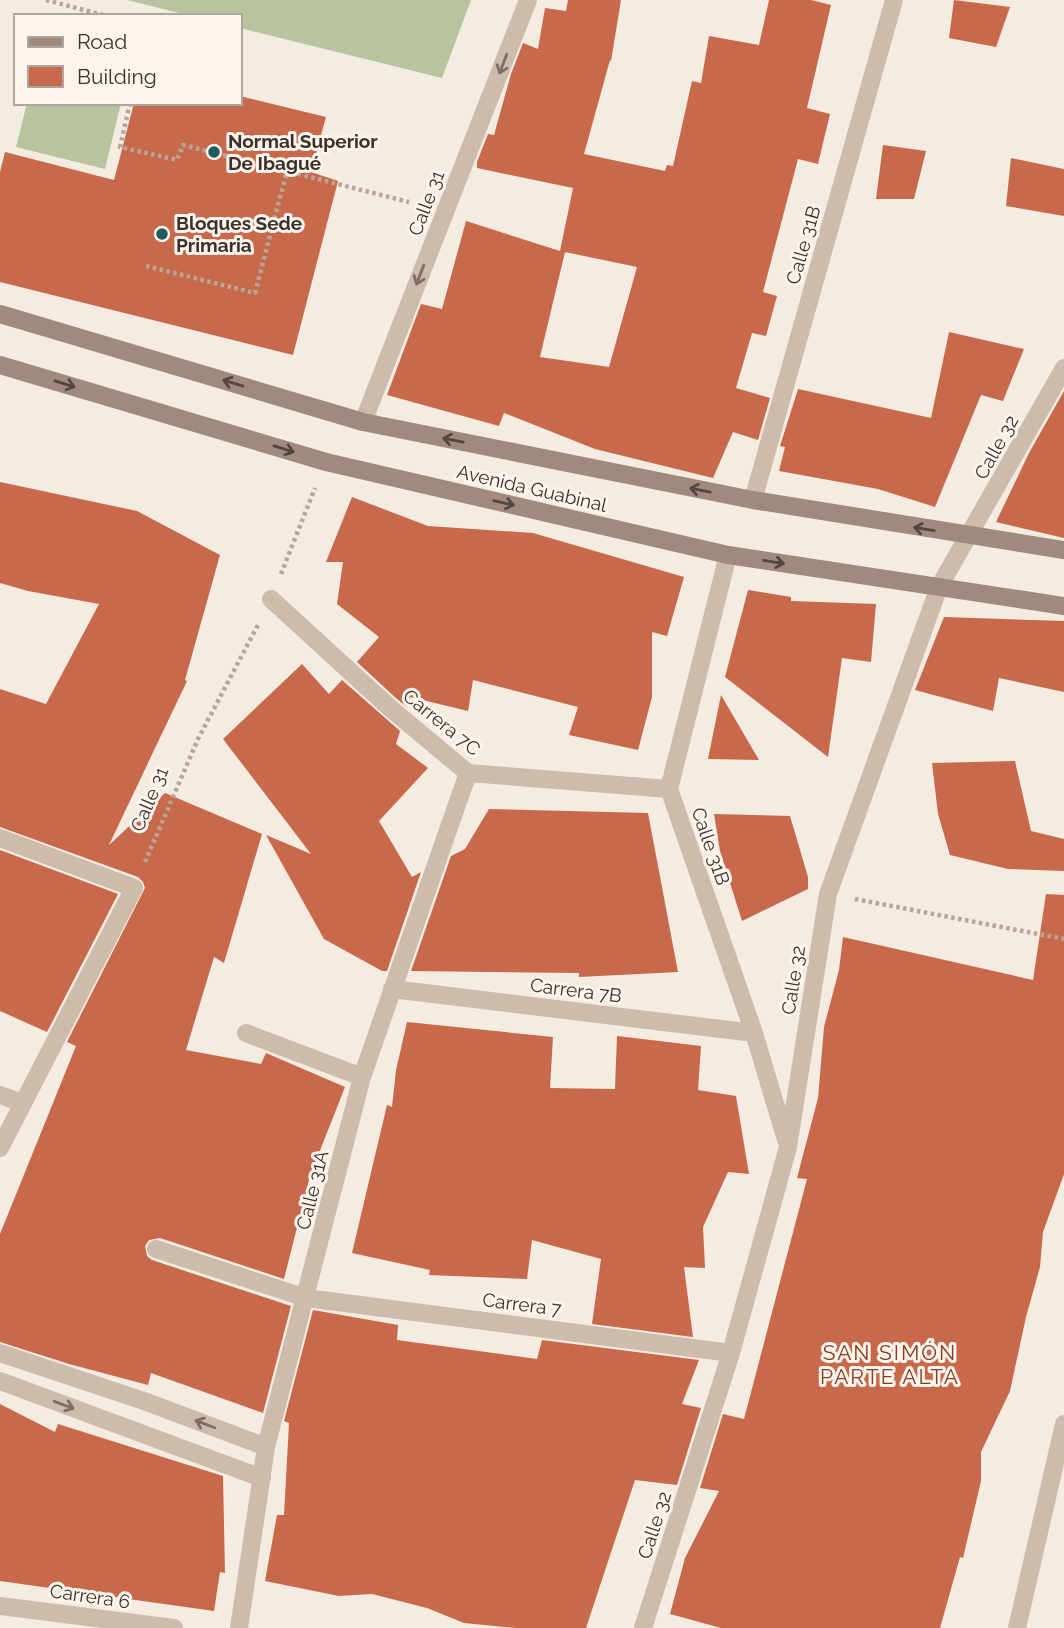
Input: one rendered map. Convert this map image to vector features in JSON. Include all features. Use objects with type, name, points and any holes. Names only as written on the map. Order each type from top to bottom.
[{"type":"main road","name":"Avenida Guabinal","points":[[0,314],[363,422],[753,500],[1064,550]]},
{"type":"main road","name":"Avenida Guabinal","points":[[0,365],[326,462],[728,555],[1064,606]]},
{"type":"street","name":"Calle 31","points":[[363,422],[528,0]]},
{"type":"street","name":"Calle 31B","points":[[753,500],[894,0]]},
{"type":"street","name":"Calle 32","points":[[643,1628],[731,1353],[788,1147],[828,894],[939,587],[970,537],[1064,368]]},
{"type":"street","points":[[668,789],[728,555]]},
{"type":"street","name":"Carrera 7C","points":[[271,599],[390,708],[468,773],[668,789]]},
{"type":"street","name":"Calle 31A","points":[[239,1628],[266,1447],[362,1077],[468,773]]},
{"type":"street","name":"Calle 31B","points":[[668,789],[754,1033],[788,1147]]},
{"type":"street","points":[[0,838],[134,888],[0,1148]]},
{"type":"street","name":"Carrera 7B","points":[[393,989],[754,1033]]},
{"type":"street","points":[[246,1033],[362,1077]]},
{"type":"street","points":[[0,1095],[22,1103]]},
{"type":"street","name":"Carrera 7","points":[[156,1249],[306,1298],[731,1353]]},
{"type":"street","points":[[0,1353],[144,1401],[266,1447]]},
{"type":"street","points":[[0,1381],[262,1478]]},
{"type":"street","points":[[1017,1628],[1064,1424]]},
{"type":"street","name":"Carrera 6","points":[[0,1606],[174,1628]]},
{"type":"path","points":[[47,0],[100,14]]},
{"type":"path","points":[[130,105],[120,147],[177,160],[183,145],[409,202]]},
{"type":"path","points":[[146,266],[255,293],[287,171]]},
{"type":"path","name":"Calle 31","points":[[134,888],[198,739],[271,599],[326,462]]},
{"type":"path","points":[[828,894],[1064,939]]},
{"type":"green space","points":[[127,0],[471,0],[442,78],[242,28],[242,14],[183,14]]},
{"type":"green space","points":[[26,105],[121,105],[105,169],[16,147]]},
{"type":"building","points":[[568,0],[621,0],[611,61],[584,154],[665,171],[667,165],[673,166],[692,81],[701,83],[709,36],[759,45],[769,0],[811,0],[831,5],[807,108],[830,114],[818,164],[798,159],[763,292],[777,296],[766,336],[752,333],[736,388],[770,398],[758,440],[733,432],[713,478],[595,449],[504,413],[499,426],[387,395],[421,304],[442,309],[466,221],[560,251],[573,188],[477,168],[477,162],[488,134],[494,135],[511,74],[523,43],[538,49],[545,8],[566,11]],"holes":[[[565,252],[637,267],[609,367],[540,357]]]},
{"type":"building","points":[[954,0],[1010,7],[996,47],[949,38]]},
{"type":"building","name":"Bloques Sede Primaria","points":[[242,96],[326,117],[311,172],[338,181],[293,355],[0,282],[0,172],[5,152],[114,180],[133,105],[242,105]]},
{"type":"building","points":[[883,145],[926,151],[914,199],[876,199]]},
{"type":"building","points":[[1011,158],[1064,169],[1064,216],[1006,206]]},
{"type":"building","points":[[949,332],[1024,349],[1003,401],[981,395],[935,507],[878,489],[779,471],[785,447],[780,446],[798,389],[931,418]]},
{"type":"building","points":[[1064,391],[1064,538],[996,522],[1029,453]]},
{"type":"building","points":[[0,482],[137,511],[220,555],[185,680],[187,681],[109,845],[165,793],[262,834],[224,963],[214,957],[186,1050],[261,1064],[266,1053],[345,1087],[310,1176],[284,1279],[160,1238],[149,1240],[145,1246],[147,1256],[152,1260],[291,1306],[263,1413],[151,1373],[148,1385],[0,1342],[0,1234],[76,1046],[67,1042],[145,888],[138,877],[0,827],[0,689],[46,704],[99,604],[0,583]]},
{"type":"building","points":[[352,497],[428,526],[533,533],[684,577],[667,636],[652,632],[652,697],[638,750],[569,735],[578,707],[473,680],[468,711],[410,697],[407,707],[397,699],[357,662],[379,637],[337,604],[343,562],[326,562]]},
{"type":"building","points":[[748,590],[791,597],[791,601],[876,604],[871,662],[842,658],[828,757],[725,677]]},
{"type":"building","points":[[944,617],[1064,621],[1064,692],[999,678],[993,711],[915,690]]},
{"type":"building","points":[[302,664],[329,694],[342,680],[400,731],[396,744],[428,768],[379,821],[412,877],[421,872],[387,971],[382,971],[324,939],[266,835],[311,854],[223,739]]},
{"type":"building","points":[[721,695],[759,760],[708,759]]},
{"type":"building","points":[[1015,761],[1031,831],[1064,839],[1064,871],[1008,869],[950,855],[938,814],[932,763]]},
{"type":"building","points":[[489,809],[648,813],[678,972],[579,977],[579,973],[411,971],[451,856],[465,849]]},
{"type":"building","points":[[714,814],[790,816],[808,877],[808,889],[742,921],[720,851]]},
{"type":"building","points":[[0,850],[118,894],[47,1032],[0,1011]]},
{"type":"building","points":[[1046,894],[1064,895],[1064,1174],[1043,1232],[1040,1267],[1010,1391],[981,1452],[981,1481],[963,1558],[960,1557],[940,1628],[721,1628],[670,1614],[685,1558],[719,1491],[700,1488],[723,1414],[744,1419],[807,1179],[797,1178],[818,1098],[824,1027],[839,970],[843,937],[1033,980]]},
{"type":"building","points":[[407,1022],[553,1037],[550,1088],[615,1089],[617,1036],[701,1046],[698,1090],[736,1096],[749,1174],[728,1172],[703,1227],[705,1268],[684,1267],[693,1337],[592,1324],[601,1259],[532,1240],[527,1279],[429,1275],[430,1270],[352,1253],[387,1105],[392,1107],[396,1070]]},
{"type":"building","points":[[313,1310],[398,1325],[397,1340],[537,1359],[542,1340],[699,1360],[682,1404],[701,1408],[677,1485],[635,1480],[586,1628],[516,1628],[464,1623],[427,1608],[372,1594],[339,1596],[265,1581],[277,1515],[284,1515],[289,1423],[284,1421]]},
{"type":"building","points":[[0,1404],[55,1432],[58,1424],[223,1476],[225,1573],[220,1572],[214,1611],[0,1581]]},
{"type":"place","name":"Normal Superior De Ibagué","points":[[214,152]]},
{"type":"place","name":"Bloques Sede Primaria","points":[[162,234]]},
{"type":"district","name":"SAN SIMÓN PARTE ALTA","points":[[890,1365]]}]
